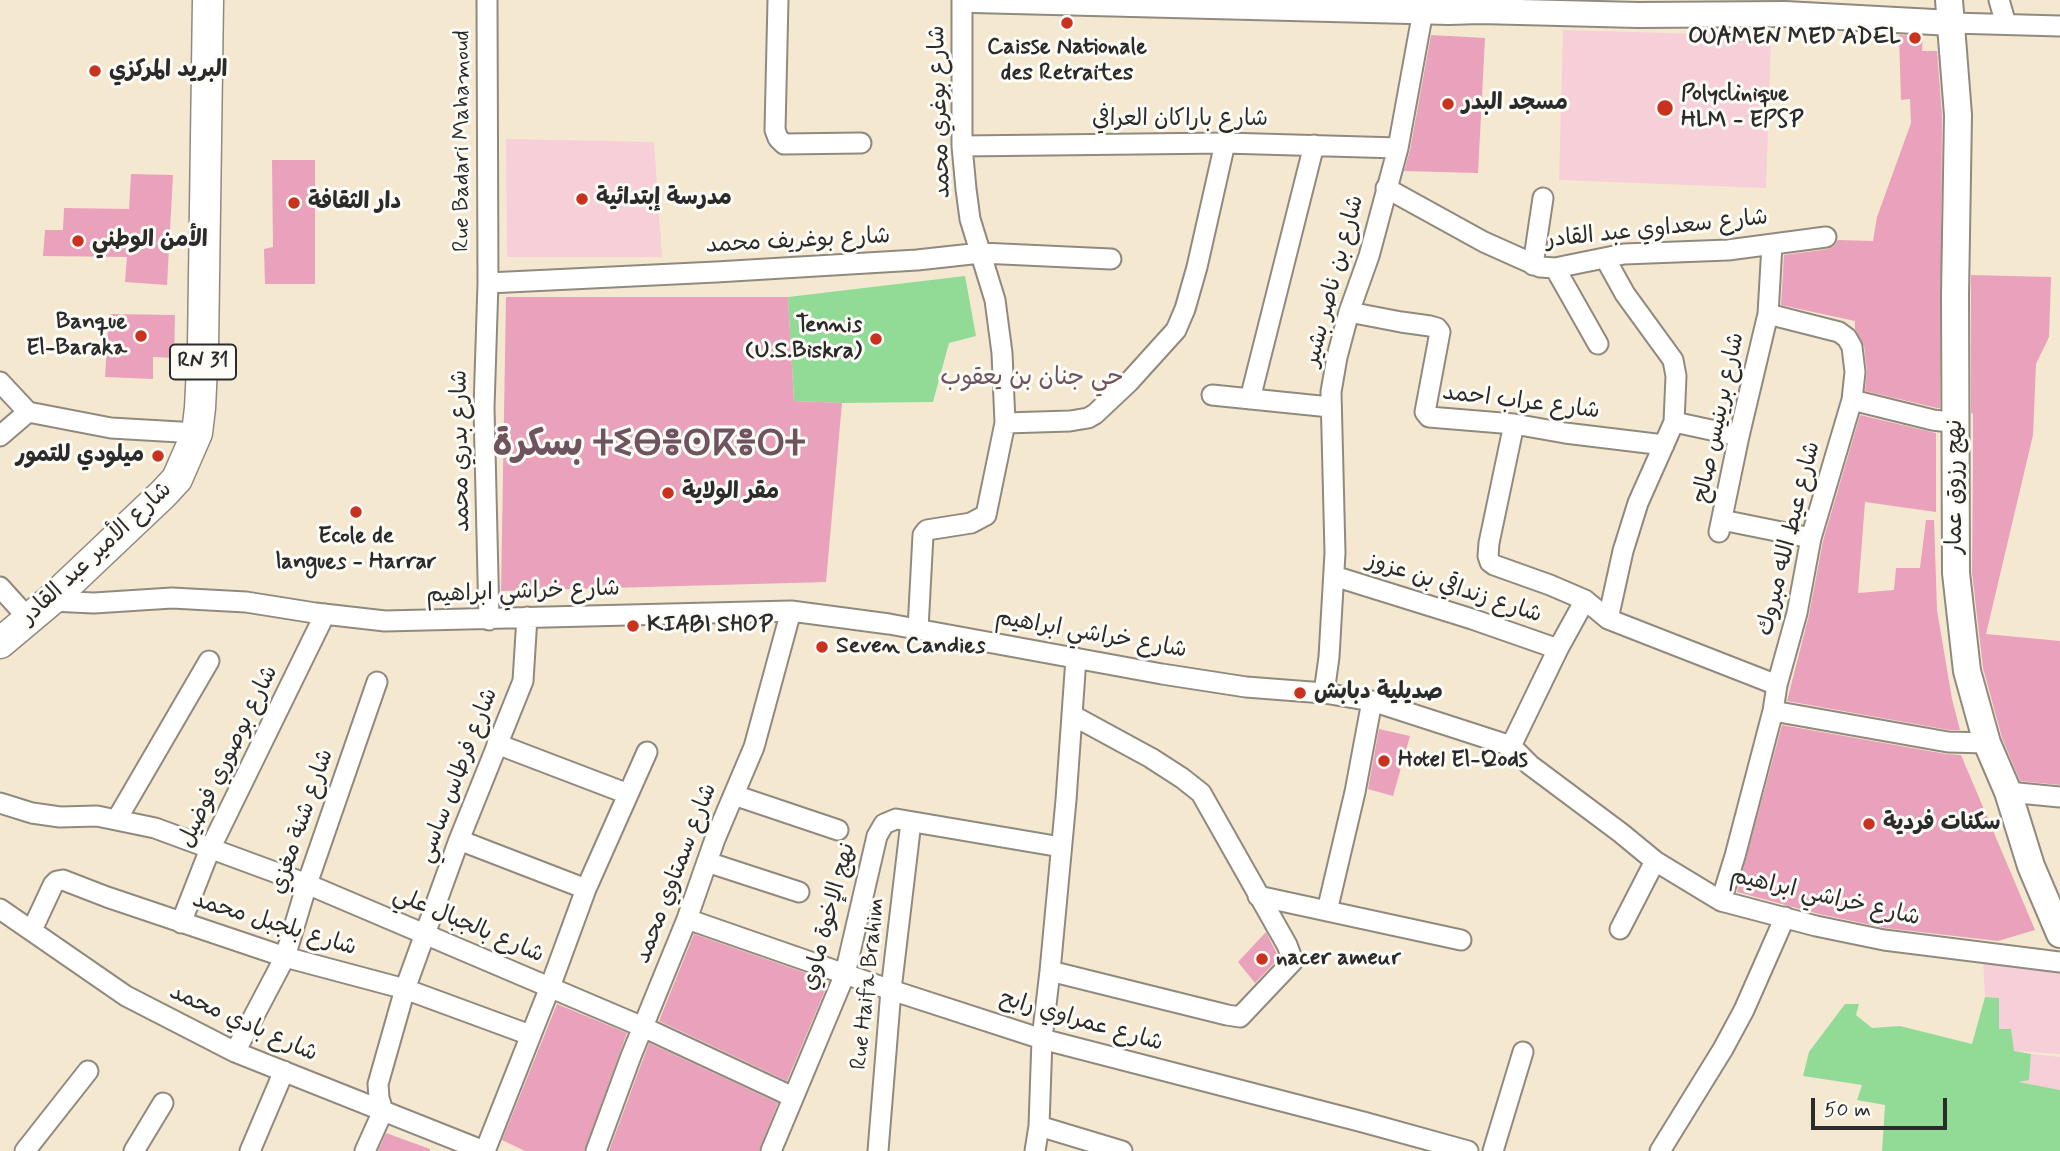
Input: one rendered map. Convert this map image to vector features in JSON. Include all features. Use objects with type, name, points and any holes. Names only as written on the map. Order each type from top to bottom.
[{"type":"main road","name":"شارع الأمير عبد القادر","points":[[0,643],[39,610],[177,479],[197,433],[204,346],[208,0]]},
{"type":"main road","name":"نهج رزوق عمار","points":[[1951,12],[1958,115],[1955,295],[1956,573],[1968,671],[1987,743],[2008,792],[2031,866],[2060,934]]},
{"type":"street","name":"Rue Badari Mahamoud","points":[[487,0],[488,283]]},
{"type":"street","points":[[778,0],[775,130],[778,138],[784,144],[861,143]]},
{"type":"street","name":"شارع بوغري محمد","points":[[918,629],[923,535],[927,530],[971,523],[986,515],[1005,422],[1002,353],[995,300],[970,219],[962,146],[962,0]]},
{"type":"street","points":[[973,0],[1345,4],[1423,11],[1572,6],[1638,15],[1785,15],[1812,8],[1951,12],[2006,24],[2060,26]]},
{"type":"street","points":[[1999,0],[2006,24]]},
{"type":"street","name":"شارع بن ناصر بشير","points":[[1324,694],[1335,553],[1331,392],[1349,312],[1369,256],[1398,148],[1423,11]]},
{"type":"street","points":[[1005,422],[1070,421],[1088,418],[1129,382],[1176,330],[1197,267],[1225,144]]},
{"type":"street","name":"شارع باراكان العرافي","points":[[962,146],[1225,144],[1398,148]]},
{"type":"street","points":[[1250,399],[1314,145]]},
{"type":"street","name":"شارع سعداوي عبد القادر","points":[[1386,188],[1484,242],[1533,265],[1555,268],[1624,254],[1693,253],[1826,237]]},
{"type":"street","points":[[1533,265],[1543,198]]},
{"type":"street","points":[[1768,314],[1772,245]]},
{"type":"street","name":"شارع بوغريف محمد","points":[[488,283],[917,260],[981,253],[1111,259]]},
{"type":"street","points":[[1605,258],[1625,294],[1672,360],[1676,376],[1674,422],[1637,503],[1608,619]]},
{"type":"street","points":[[1555,268],[1598,344]]},
{"type":"street","name":"شارع بدري محمد","points":[[488,283],[484,408],[489,620]]},
{"type":"street","name":"شارع عراب احمد","points":[[1349,312],[1437,328],[1440,332],[1424,412],[1429,417],[1514,424],[1664,445]]},
{"type":"street","name":"شارع عيط الله مبروك","points":[[1721,901],[1773,711],[1777,685],[1797,613],[1811,538],[1852,400],[1855,372],[1852,347],[1847,338],[1839,332],[1768,314]]},
{"type":"street","name":"شارع برينيس صالح","points":[[1768,314],[1721,526],[1811,538]]},
{"type":"street","points":[[0,382],[27,412],[111,428],[197,433]]},
{"type":"street","points":[[1212,395],[1331,407]]},
{"type":"street","points":[[1852,400],[1933,420],[1957,423]]},
{"type":"street","points":[[0,436],[27,412]]},
{"type":"street","points":[[1674,422],[1739,436]]},
{"type":"street","points":[[1514,424],[1489,543],[1490,562],[1585,600],[1608,619],[1777,685]]},
{"type":"street","name":"شارع زنداقي بن عزوز","points":[[1334,576],[1558,649]]},
{"type":"street","points":[[0,587],[39,610]]},
{"type":"street","name":"شارع خراشي ابراهيم","points":[[39,610],[172,598],[246,602],[385,621],[791,611],[918,629],[1246,687],[1372,701],[1511,746],[1530,765],[1621,832],[1655,861],[1721,901],[1816,926],[1884,940],[2060,962]]},
{"type":"street","points":[[1511,746],[1585,600]]},
{"type":"street","name":"شارع سمتاوي محمد","points":[[596,1151],[754,747],[791,611]]},
{"type":"street","name":"شارع بوصوري فوضيل","points":[[181,923],[210,849],[325,614]]},
{"type":"street","name":"شارع فرطاس ساسي","points":[[383,1111],[378,1084],[405,989],[459,840],[523,681],[527,617]]},
{"type":"street","points":[[1035,1151],[1042,1039],[1062,847],[1076,659]]},
{"type":"street","points":[[117,819],[209,661]]},
{"type":"street","name":"شارع شنة مغزي","points":[[235,1052],[285,957],[307,884],[377,682]]},
{"type":"street","points":[[1327,911],[1372,701]]},
{"type":"street","points":[[1773,711],[1948,742],[1987,743]]},
{"type":"street","points":[[1050,971],[1240,1017],[1293,961],[1287,945],[1201,793],[1151,758],[1072,715]]},
{"type":"street","points":[[497,744],[628,794]]},
{"type":"street","points":[[476,1150],[530,1035],[586,889],[648,752]]},
{"type":"street","points":[[2008,792],[2060,797]]},
{"type":"street","points":[[734,795],[838,830]]},
{"type":"street","name":"شارع بالجبال علي","points":[[0,803],[32,813],[60,817],[97,816],[155,828],[307,884],[643,1027],[793,1097]]},
{"type":"street","name":"نهج الإخوة ماوي","points":[[771,1151],[845,974],[880,829],[896,819],[1062,847]]},
{"type":"street","name":"Rue Haifa Brahim","points":[[878,1151],[891,990],[912,822]]},
{"type":"street","points":[[459,840],[586,889]]},
{"type":"street","points":[[1620,929],[1655,861]]},
{"type":"street","points":[[707,862],[799,892]]},
{"type":"street","name":"شارع بلجبل محمد","points":[[32,930],[53,885],[63,880],[285,957],[405,989],[530,1035]]},
{"type":"street","points":[[1258,896],[1461,940]]},
{"type":"street","name":"شارع بادي محمد","points":[[0,909],[126,996],[235,1052],[476,1150]]},
{"type":"street","points":[[1660,1151],[1739,1020],[1785,917]]},
{"type":"street","name":"شارع عمراوي رابح","points":[[687,919],[1042,1039],[1468,1151]]},
{"type":"street","points":[[1493,1151],[1523,1052]]},
{"type":"street","points":[[250,1151],[284,1071]]},
{"type":"street","points":[[25,1151],[88,1072]]},
{"type":"street","points":[[134,1151],[163,1103]]},
{"type":"street","points":[[365,1151],[383,1111]]},
{"type":"street","points":[[1038,1126],[1122,1151]]},
{"type":"shaded area","name":"Polyclinique HLM - EPSP","points":[[1563,30],[1771,36],[1766,188],[1559,180]]},
{"type":"shaded area","name":"مدرسة إبتدائية","points":[[506,139],[654,142],[662,257],[507,257]]},
{"type":"shaded area","points":[[1983,957],[2060,967],[2060,1054],[2014,1051],[1999,1029],[1998,998],[1985,997]]},
{"type":"shaded area","points":[[2031,1054],[2060,1057],[2060,1093],[2015,1082],[2029,1079]]},
{"type":"green space","name":"Tennis (U.S.Biskra)","points":[[965,276],[976,336],[949,343],[933,402],[794,401],[788,297]]},
{"type":"green space","points":[[1985,997],[1999,998],[1999,1029],[2011,1029],[2014,1051],[2031,1054],[2029,1080],[2018,1082],[2060,1090],[2060,1151],[1882,1151],[1885,1105],[1857,1100],[1862,1085],[1803,1076],[1809,1052],[1845,1004],[1859,1004],[1856,1015],[1872,1028],[1900,1026],[1972,1044]]},
{"type":"building","name":"مسجد البدر","points":[[1431,35],[1485,38],[1478,173],[1404,171]]},
{"type":"building","points":[[1899,35],[1923,36],[1922,51],[1937,51],[1942,115],[1940,408],[1865,391],[1867,371],[1864,346],[1855,329],[1855,321],[1781,305],[1784,255],[1828,249],[1838,240],[1873,241],[1877,217],[1911,123],[1910,99],[1901,100]]},
{"type":"building","name":"دار الثقافة","points":[[272,160],[315,160],[315,284],[265,284],[264,249],[273,247]]},
{"type":"building","points":[[131,174],[173,175],[167,285],[125,282],[127,257],[43,256],[45,230],[63,230],[64,208],[129,209]]},
{"type":"building","name":"سكنات فردية","points":[[1971,275],[2051,277],[2049,337],[2036,364],[2033,435],[1986,634],[2060,641],[2060,785],[2020,781],[2002,738],[1983,668],[1972,572]]},
{"type":"building","name":"مقر الولاية","points":[[506,297],[788,297],[794,401],[842,403],[826,582],[501,591]]},
{"type":"building","name":"Banque El-Baraka","points":[[109,314],[175,315],[174,358],[153,357],[153,379],[105,377]]},
{"type":"building","points":[[1860,415],[1936,433],[1936,512],[1865,502],[1858,593],[1894,590],[1896,568],[1920,568],[1926,520],[1934,520],[1937,610],[1960,730],[1787,701],[1809,615],[1823,541]]},
{"type":"building","name":"سكنات فردية","points":[[1782,725],[1961,755],[2035,930],[1998,941],[1886,928],[1819,914],[1737,892]]},
{"type":"building","name":"Hotel El-Qods","points":[[1379,729],[1410,736],[1393,796],[1368,789]]},
{"type":"building","name":"nacer ameur","points":[[1266,932],[1279,958],[1255,983],[1238,962]]},
{"type":"building","points":[[694,934],[829,981],[787,1081],[659,1021]]},
{"type":"building","points":[[557,1004],[627,1033],[584,1151],[525,1151],[502,1140]]},
{"type":"building","points":[[649,1043],[778,1103],[759,1151],[609,1151]]},
{"type":"building","points":[[386,1133],[430,1149],[430,1151],[378,1151]]},
{"type":"place","name":"Caisse Nationale des Retraites","points":[[1067,23]]},
{"type":"place","name":"OUAMEN MED ADEL","points":[[1915,38]]},
{"type":"place","name":"البريد المركزي","points":[[95,71]]},
{"type":"place","name":"مسجد البدر","points":[[1448,104]]},
{"type":"place","name":"Polyclinique HLM - EPSP","points":[[1665,108]]},
{"type":"place","name":"مدرسة إبتدائية","points":[[582,199]]},
{"type":"place","name":"دار الثقافة","points":[[294,203]]},
{"type":"place","name":"الأمن الوطني","points":[[78,241]]},
{"type":"place","name":"Banque El-Baraka","points":[[141,336]]},
{"type":"place","name":"Tennis (U.S.Biskra)","points":[[876,339]]},
{"type":"place","name":"ميلودي للتمور","points":[[158,456]]},
{"type":"place","name":"مقر الولاية","points":[[668,493]]},
{"type":"place","name":"Ecole de langues - Harrar","points":[[356,512]]},
{"type":"place","name":"KIABI SHOP","points":[[633,626]]},
{"type":"place","name":"Seven Candies","points":[[822,647]]},
{"type":"place","name":"صديلية دبابش","points":[[1300,693]]},
{"type":"place","name":"Hotel El-Qods","points":[[1384,761]]},
{"type":"place","name":"سكنات فردية","points":[[1869,824]]},
{"type":"place","name":"nacer ameur","points":[[1262,959]]},
{"type":"district","name":"حي جنان بن يعقوب","points":[[1032,379]]},
{"type":"district","name":"بسكرة ⵜⵉⴱⴻⵙⴽⴻⵔⵜ","points":[[649,447]]}]
